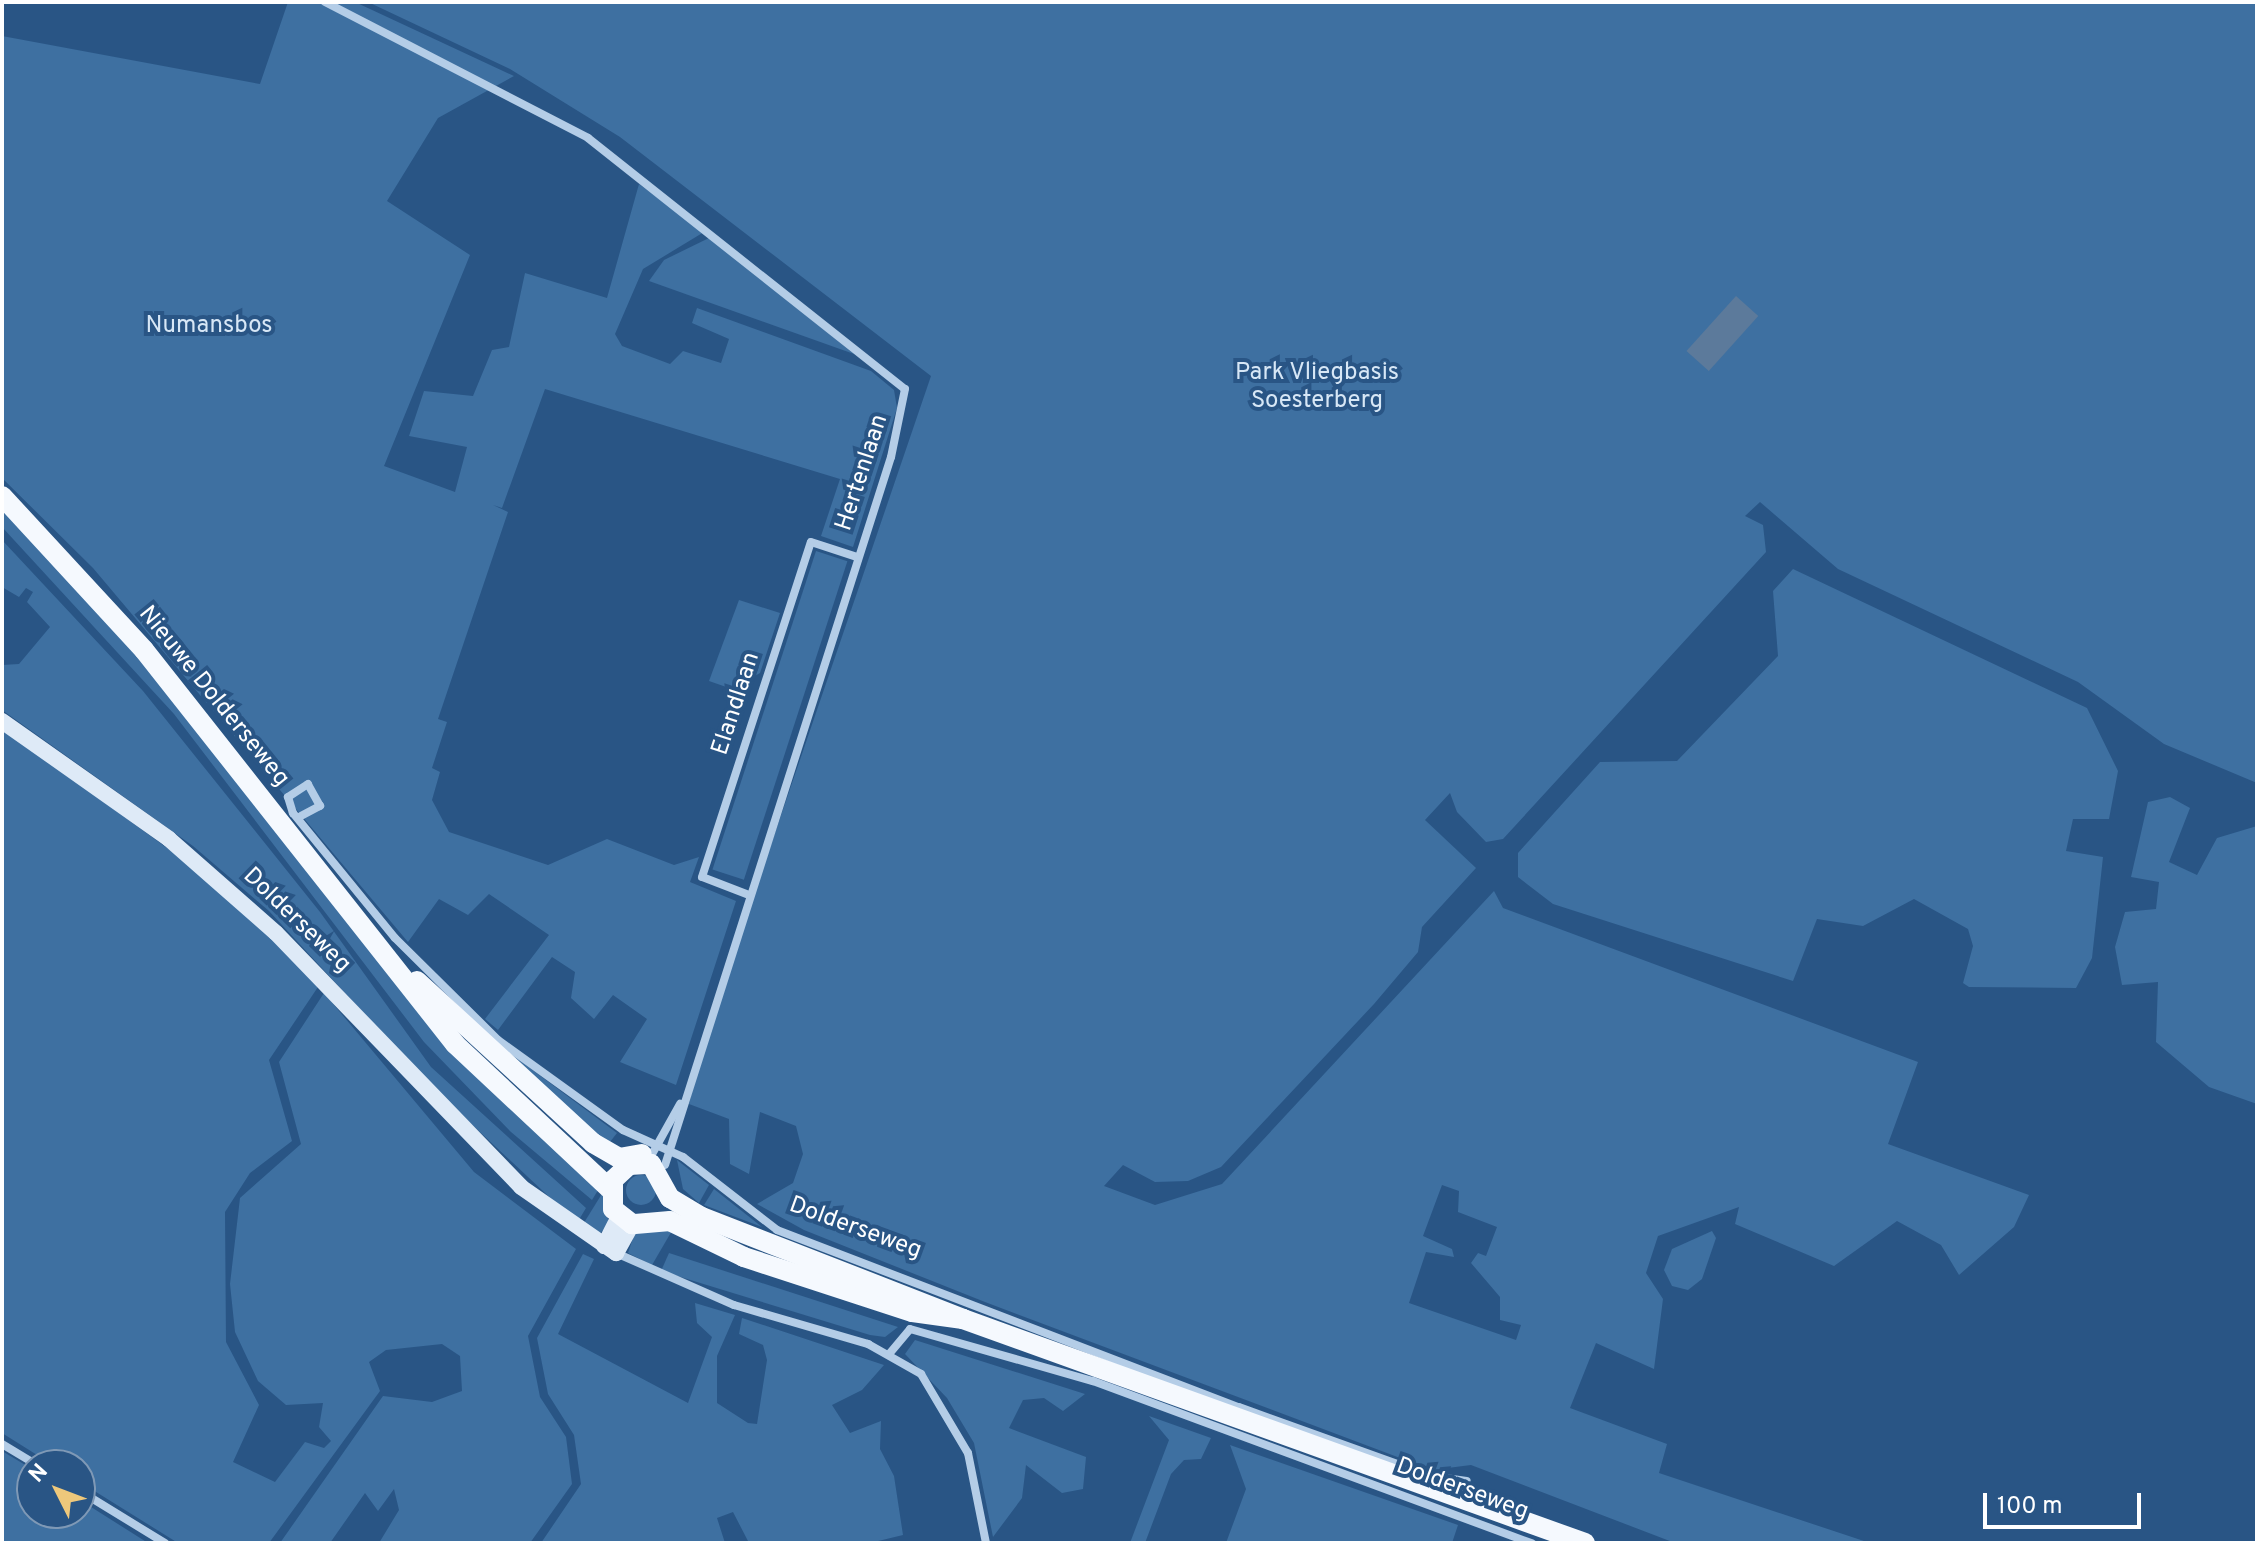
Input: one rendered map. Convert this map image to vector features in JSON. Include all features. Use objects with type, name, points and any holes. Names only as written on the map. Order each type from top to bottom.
[{"type":"main road","name":"Nieuwe Dolderseweg","points":[[2,496],[144,650],[479,1070],[570,1152],[612,1184]]},
{"type":"main road","name":"Dolderseweg","points":[[2,721],[169,839],[264,923],[487,1155],[610,1250]]},
{"type":"main road","name":"Nieuwe Dolderseweg","points":[[374,940],[563,1119],[613,1156],[653,1155]]},
{"type":"main road","points":[[610,1250],[636,1220],[657,1213],[671,1195],[653,1155],[629,1165],[612,1184],[636,1220]]},
{"type":"main road","name":"Dolderseweg","points":[[671,1195],[714,1220],[963,1319],[1585,1543]]},
{"type":"main road","name":"Dolderseweg","points":[[636,1220],[670,1221],[744,1257],[912,1312],[963,1319]]},
{"type":"street","name":"Hertenlaan","points":[[325,2],[588,138],[905,389],[857,557],[683,1100],[653,1155]]},
{"type":"street","name":"Elandlaan","points":[[749,895],[702,877],[811,542],[857,557]]},
{"type":"street","points":[[308,784],[320,806],[299,817],[288,797],[308,784]]},
{"type":"street","name":"Dolderseweg","points":[[299,817],[395,938],[498,1040],[653,1155],[777,1230],[1239,1407],[1431,1476],[1467,1481]]},
{"type":"street","name":"Dolderseweg","points":[[610,1250],[734,1305],[890,1353],[910,1329],[1093,1381],[1532,1543]]},
{"type":"street","points":[[890,1353],[934,1387],[957,1424],[986,1543]]},
{"type":"street","points":[[96,1501],[165,1543]]},
{"type":"green space","name":"Numansbos","points":[[288,2],[355,2],[514,76],[438,118],[387,201],[470,255],[384,466],[455,492],[467,447],[409,436],[424,391],[473,396],[492,350],[509,347],[525,273],[607,298],[639,184],[704,232],[643,269],[615,334],[622,346],[670,364],[683,351],[721,363],[729,339],[692,323],[697,308],[871,371],[894,390],[897,408],[853,547],[821,536],[840,479],[545,389],[502,508],[493,505],[508,512],[438,719],[447,722],[432,768],[440,772],[432,800],[449,832],[548,865],[607,839],[674,865],[699,857],[690,882],[736,901],[676,1085],[620,1062],[647,1019],[613,995],[594,1019],[571,998],[575,972],[552,957],[498,1030],[485,1019],[549,935],[489,894],[468,915],[439,899],[408,942],[93,568],[2,478],[2,36],[260,84]]},
{"type":"green space","name":"Park Vliegbasis Soesterberg","points":[[368,2],[2257,2],[2257,783],[2164,744],[2078,682],[1838,569],[1760,502],[1745,516],[1763,525],[1766,552],[1503,839],[1486,842],[1457,812],[1450,793],[1425,820],[1476,868],[1422,927],[1418,952],[1374,1004],[1221,1167],[1188,1181],[1155,1182],[1123,1165],[1104,1186],[1155,1205],[1222,1184],[1494,891],[1503,908],[1918,1062],[1888,1144],[2029,1195],[2014,1227],[1959,1275],[1941,1245],[1897,1221],[1834,1266],[1735,1224],[1739,1207],[1658,1236],[1646,1273],[1663,1299],[1654,1369],[1596,1343],[1570,1408],[1667,1444],[1659,1473],[1870,1543],[1675,1543],[1471,1465],[1432,1470],[985,1302],[804,1230],[757,1204],[793,1183],[803,1154],[796,1126],[760,1112],[749,1174],[730,1164],[729,1119],[689,1104],[705,1038],[931,376],[620,137],[510,69]],"holes":[[[1442,1185],[1459,1191],[1458,1212],[1497,1227],[1486,1256],[1478,1253],[1471,1263],[1500,1297],[1500,1320],[1521,1325],[1516,1340],[1409,1303],[1426,1252],[1454,1257],[1452,1249],[1423,1236]]]},
{"type":"green space","points":[[711,237],[854,354],[649,281],[664,260]]},
{"type":"green space","points":[[2,505],[87,591],[434,1029],[496,1096],[600,1187],[592,1200],[511,1132],[424,1042],[174,714],[2,527]]},
{"type":"green space","points":[[2,540],[143,691],[320,912],[431,1067],[586,1208],[577,1223],[433,1088],[269,911],[193,846],[2,710],[2,665],[19,664],[50,627],[27,602],[33,592],[26,588],[19,597],[2,587]]},
{"type":"green space","points":[[816,551],[847,561],[744,880],[712,870]]},
{"type":"green space","points":[[1793,569],[2087,708],[2118,771],[2109,819],[2073,819],[2066,851],[2103,857],[2092,958],[2076,988],[1969,987],[1963,983],[1973,946],[1968,929],[1914,899],[1863,926],[1817,919],[1793,981],[1553,904],[1518,877],[1518,853],[1600,762],[1677,761],[1778,656],[1773,591]]},
{"type":"green space","points":[[739,600],[780,613],[760,673],[732,689],[709,681]]},
{"type":"green space","points":[[2,728],[200,872],[320,984],[269,1060],[292,1141],[250,1173],[225,1212],[226,1342],[259,1405],[233,1462],[275,1482],[305,1442],[324,1448],[331,1441],[319,1427],[323,1403],[286,1405],[258,1381],[235,1332],[230,1284],[240,1198],[301,1144],[279,1062],[324,993],[474,1172],[576,1249],[528,1336],[540,1397],[566,1437],[572,1484],[530,1543],[379,1543],[399,1510],[394,1489],[378,1511],[365,1493],[330,1543],[280,1543],[383,1396],[432,1402],[462,1391],[460,1356],[442,1344],[386,1350],[369,1362],[380,1391],[269,1543],[178,1543],[96,1492],[96,1449],[28,1449],[2,1433]]},
{"type":"green space","points":[[2170,797],[2190,808],[2169,862],[2197,875],[2217,838],[2257,826],[2257,1104],[2209,1087],[2156,1042],[2158,982],[2122,985],[2115,947],[2125,912],[2156,909],[2159,882],[2131,877],[2148,802]]},
{"type":"green space","points":[[479,1030],[617,1133],[606,1147]]},
{"type":"green space","points":[[677,1160],[709,1185],[699,1203],[683,1189]]},
{"type":"green space","points":[[641,1175],[652,1179],[656,1190],[652,1201],[641,1205],[630,1201],[626,1190],[630,1179]]},
{"type":"green space","points":[[714,1189],[762,1227],[704,1205]]},
{"type":"green space","points":[[603,1192],[609,1225],[599,1234],[582,1226]]},
{"type":"green space","points":[[673,1229],[652,1265],[628,1253],[635,1232]]},
{"type":"green space","points":[[1712,1231],[1716,1238],[1702,1279],[1688,1290],[1672,1286],[1664,1270],[1672,1249]]},
{"type":"green space","points":[[669,1253],[898,1327],[885,1337],[870,1335],[661,1271]]},
{"type":"green space","points":[[583,1254],[594,1259],[558,1334],[688,1403],[712,1337],[697,1323],[695,1303],[735,1315],[717,1356],[717,1403],[748,1423],[757,1424],[767,1360],[763,1345],[739,1334],[742,1318],[884,1365],[862,1390],[832,1405],[850,1433],[881,1421],[880,1449],[894,1476],[903,1535],[870,1543],[749,1543],[733,1512],[717,1518],[725,1543],[541,1543],[581,1484],[574,1435],[548,1394],[537,1338]]},
{"type":"green space","points":[[915,1340],[1085,1394],[1063,1411],[1044,1398],[1023,1400],[1009,1428],[1086,1457],[1083,1489],[1062,1493],[1026,1465],[1022,1498],[993,1537],[974,1443],[947,1398],[905,1354]]},
{"type":"green space","points":[[1149,1416],[1211,1438],[1201,1459],[1184,1460],[1171,1474],[1145,1543],[1130,1543],[1169,1440]]},
{"type":"green space","points":[[1230,1445],[1458,1525],[1452,1543],[1226,1543],[1246,1489]]},
{"type":"green space","points":[[2,1451],[16,1459],[16,1529],[96,1529],[96,1510],[148,1543],[2,1543]]},
{"type":"shaded area","points":[[1736,296],[1758,316],[1709,371],[1686,351]]}]
